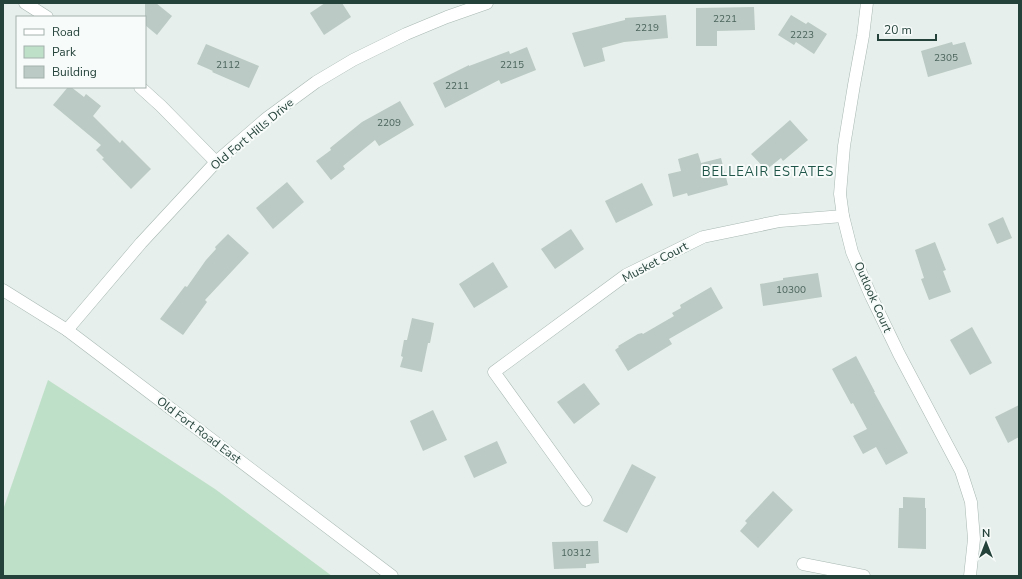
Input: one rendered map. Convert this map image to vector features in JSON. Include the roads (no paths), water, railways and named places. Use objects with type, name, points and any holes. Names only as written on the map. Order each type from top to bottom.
[{"type":"street","points":[[25,3],[45,16]]},
{"type":"street","name":"Old Fort Hills Drive","points":[[67,330],[141,243],[216,162],[267,118],[316,82],[347,63],[406,34],[447,17],[487,3]]},
{"type":"street","name":"Outlook Court","points":[[867,3],[863,36],[844,146],[840,194],[843,216],[852,252],[871,296],[899,354],[961,471],[971,502],[974,538],[970,576]]},
{"type":"street","points":[[141,88],[216,162]]},
{"type":"street","name":"Musket Court","points":[[586,500],[494,372],[626,275],[703,237],[780,221],[843,216]]},
{"type":"street","name":"Old Fort Road East","points":[[3,290],[67,330],[392,576]]},
{"type":"street","points":[[803,564],[864,576]]},
{"type":"district","name":"BELLEAIR ESTATES","points":[[768,172]]}]
